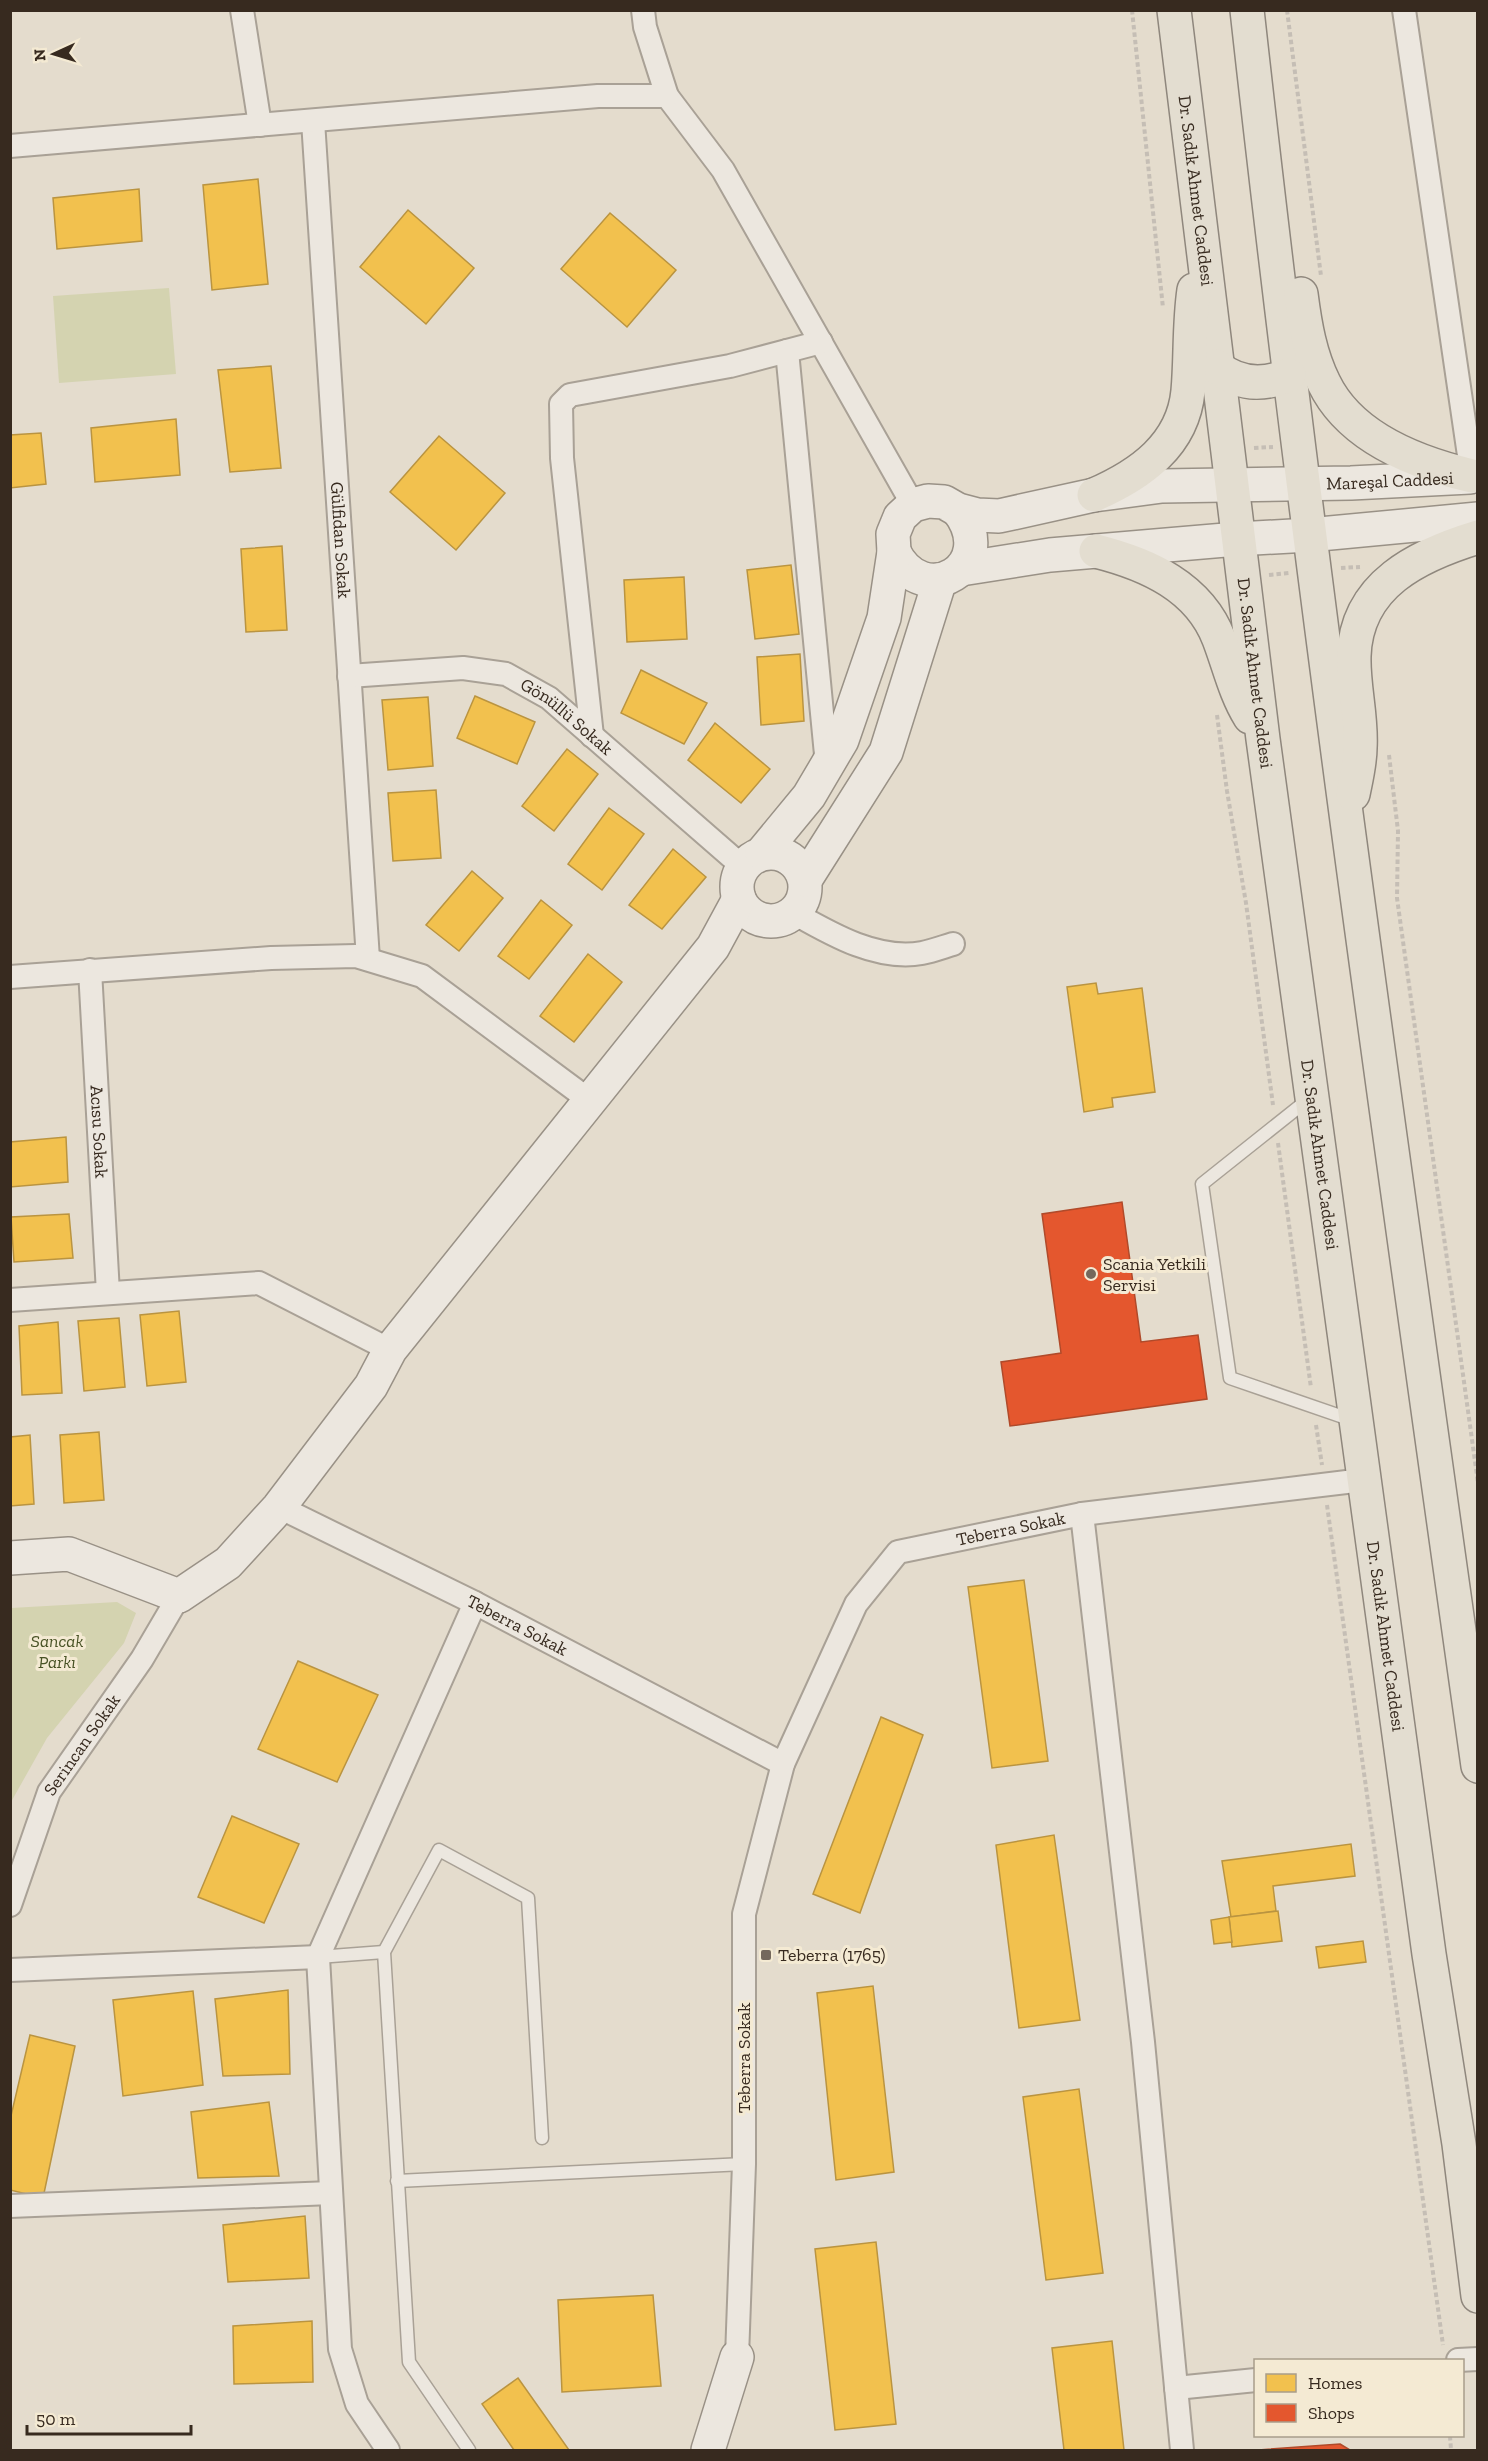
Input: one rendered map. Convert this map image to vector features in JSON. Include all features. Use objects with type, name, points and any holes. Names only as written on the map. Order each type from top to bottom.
[{"type":"main road","name":"Dr. Sadık Ahmet Caddesi","points":[[1174,10],[1230,485],[1263,739],[1363,1480],[1429,1954],[1459,2144],[1478,2296]]},
{"type":"main road","points":[[1247,10],[1289,375],[1346,818],[1478,1766]]},
{"type":"main road","points":[[1267,190],[1291,246],[1304,320],[1315,364],[1335,402],[1347,415],[1388,445],[1425,463],[1474,476]]},
{"type":"main road","points":[[1094,495],[1117,485],[1145,468],[1168,443],[1177,429],[1188,393],[1191,308],[1203,257]]},
{"type":"main road","points":[[1216,366],[1226,375],[1237,380],[1255,383],[1275,382],[1289,375]]},
{"type":"main road","points":[[1346,818],[1358,773],[1360,747],[1354,657],[1358,634],[1367,611],[1381,588],[1404,567],[1429,553],[1478,537]]},
{"type":"main road","points":[[1096,550],[1159,573],[1189,593],[1199,604],[1218,636],[1234,685],[1263,739]]},
{"type":"street","points":[[242,10],[260,125]]},
{"type":"street","points":[[643,10],[645,27],[667,96],[723,170],[913,505]]},
{"type":"street","points":[[1404,10],[1474,476]]},
{"type":"street","points":[[10,146],[598,96],[667,96]]},
{"type":"street","name":"Gülfidan Sokak","points":[[313,121],[368,960]]},
{"type":"street","points":[[592,736],[562,458],[561,404],[570,395],[730,366],[821,342]]},
{"type":"street","points":[[787,351],[827,765]]},
{"type":"street","name":"Mareşal Caddesi","points":[[958,510],[977,515],[999,516],[1094,495],[1162,486],[1303,484],[1474,476]]},
{"type":"street","points":[[752,860],[780,853],[791,858],[803,873],[805,880],[803,898],[794,913],[783,919],[769,921],[749,909],[736,888],[738,878],[752,860],[809,796],[842,740],[884,618],[894,552],[893,534],[900,517],[913,505],[928,501],[944,502],[958,510],[968,523],[972,539],[969,555],[950,574],[886,752],[805,880]]},
{"type":"street","points":[[894,552],[901,565],[911,575],[925,580],[1050,555],[1478,519]]},
{"type":"street","name":"Gönüllü Sokak","points":[[349,676],[463,669],[506,674],[549,698],[592,736],[752,860]]},
{"type":"street","points":[[10,1558],[69,1554],[178,1596],[228,1563],[279,1507],[371,1386],[390,1350],[589,1100],[712,947],[749,909]]},
{"type":"street","points":[[794,913],[844,940],[892,953],[920,953],[953,944]]},
{"type":"street","points":[[10,977],[271,958],[356,956],[422,976],[589,1100]]},
{"type":"street","name":"Acısu Sokak","points":[[90,970],[108,1293]]},
{"type":"street","points":[[10,1300],[260,1283],[390,1350]]},
{"type":"street","name":"Teberra Sokak","points":[[737,2357],[744,2164],[744,1914],[783,1764],[856,1604],[898,1552],[1082,1514],[1363,1480]]},
{"type":"street","name":"Teberra Sokak","points":[[279,1507],[476,1603],[783,1764]]},
{"type":"street","points":[[1082,1514],[1143,2042],[1182,2451]]},
{"type":"street","name":"Serincan Sokak","points":[[10,1905],[49,1792],[142,1659],[178,1596]]},
{"type":"street","points":[[387,2451],[357,2404],[340,2349],[318,1956],[476,1603]]},
{"type":"street","points":[[10,1970],[318,1956]]},
{"type":"street","points":[[10,2206],[332,2193]]},
{"type":"street","points":[[708,2451],[737,2357]]},
{"type":"street","points":[[1176,2388],[1254,2380]]},
{"type":"lane","points":[[1311,1098],[1202,1184],[1230,1378],[1355,1421]]},
{"type":"lane","points":[[469,2451],[409,2362],[384,1952],[439,1850],[528,1898],[542,2138]]},
{"type":"lane","points":[[318,1956],[384,1952]]},
{"type":"lane","points":[[397,2181],[744,2164]]},
{"type":"path","points":[[1132,10],[1163,309]]},
{"type":"path","points":[[1287,10],[1322,284]]},
{"type":"path","points":[[1227,451],[1298,444]]},
{"type":"path","points":[[1389,754],[1398,831],[1397,898],[1478,1483]]},
{"type":"green space","points":[[169,288],[176,374],[59,383],[53,296]]},
{"type":"green space","name":"Sancak Parkı","points":[[117,1602],[136,1613],[124,1643],[47,1738],[11,1802],[11,1608]]},
{"type":"building: Homes","points":[[258,179],[268,284],[212,290],[203,185]]},
{"type":"building: Homes","points":[[139,189],[142,241],[57,249],[53,198]]},
{"type":"building: Homes","points":[[408,210],[474,268],[426,324],[360,267]]},
{"type":"building: Homes","points":[[610,213],[676,270],[627,327],[561,269]]},
{"type":"building: Homes","points":[[271,366],[281,468],[230,472],[218,370]]},
{"type":"building: Homes","points":[[176,419],[180,475],[95,482],[91,428]]},
{"type":"building: Homes","points":[[41,433],[46,484],[10,488],[10,435]]},
{"type":"building: Homes","points":[[439,436],[505,493],[456,550],[390,492]]},
{"type":"building: Homes","points":[[282,546],[287,630],[246,632],[241,549]]},
{"type":"building: Homes","points":[[791,565],[799,634],[755,639],[747,570]]},
{"type":"building: Homes","points":[[684,577],[687,639],[627,642],[624,580]]},
{"type":"building: Homes","points":[[800,654],[804,721],[761,725],[757,657]]},
{"type":"building: Homes","points":[[641,670],[707,703],[684,744],[621,713]]},
{"type":"building: Homes","points":[[475,696],[535,722],[517,764],[457,738]]},
{"type":"building: Homes","points":[[428,697],[433,766],[388,770],[382,700]]},
{"type":"building: Homes","points":[[715,723],[770,769],[741,803],[688,760]]},
{"type":"building: Homes","points":[[567,749],[598,774],[554,831],[522,806]]},
{"type":"building: Homes","points":[[436,790],[441,858],[393,861],[388,793]]},
{"type":"building: Homes","points":[[609,808],[644,834],[602,890],[568,864]]},
{"type":"building: Homes","points":[[673,849],[706,877],[662,929],[629,905]]},
{"type":"building: Homes","points":[[472,871],[503,898],[459,951],[426,925]]},
{"type":"building: Homes","points":[[541,900],[572,925],[529,979],[498,956]]},
{"type":"building: Homes","points":[[588,954],[622,982],[574,1042],[540,1016]]},
{"type":"building: Homes","points":[[1096,983],[1098,994],[1142,988],[1155,1092],[1112,1098],[1113,1107],[1084,1112],[1067,987]]},
{"type":"building: Homes","points":[[66,1137],[68,1182],[10,1187],[10,1142]]},
{"type":"building: Homes","points":[[69,1214],[73,1258],[14,1262],[11,1217]]},
{"type":"building: Homes","points":[[179,1311],[186,1382],[147,1386],[140,1315]]},
{"type":"building: Homes","points":[[119,1318],[125,1387],[84,1391],[78,1321]]},
{"type":"building: Homes","points":[[58,1322],[62,1393],[22,1395],[19,1326]]},
{"type":"building: Homes","points":[[99,1432],[104,1500],[64,1503],[60,1435]]},
{"type":"building: Homes","points":[[30,1435],[34,1504],[10,1506],[10,1437]]},
{"type":"building: Homes","points":[[1024,1580],[1048,1761],[992,1768],[968,1587]]},
{"type":"building: Homes","points":[[298,1661],[378,1695],[337,1782],[258,1749]]},
{"type":"building: Homes","points":[[881,1717],[923,1735],[860,1913],[813,1894]]},
{"type":"building: Homes","points":[[232,1816],[299,1844],[264,1923],[198,1897]]},
{"type":"building: Homes","points":[[1054,1835],[1080,2020],[1019,2028],[996,1845]]},
{"type":"building: Homes","points":[[1351,1844],[1355,1876],[1273,1886],[1276,1911],[1231,1917],[1222,1861]]},
{"type":"building: Homes","points":[[1278,1911],[1282,1941],[1232,1947],[1229,1917]]},
{"type":"building: Homes","points":[[1229,1917],[1232,1942],[1214,1944],[1211,1920]]},
{"type":"building: Homes","points":[[1363,1941],[1366,1962],[1319,1968],[1316,1947]]},
{"type":"building: Homes","points":[[873,1986],[894,2172],[836,2180],[817,1993]]},
{"type":"building: Homes","points":[[288,1990],[290,2074],[223,2076],[215,1999]]},
{"type":"building: Homes","points":[[193,1991],[203,2085],[123,2096],[113,2000]]},
{"type":"building: Homes","points":[[30,2035],[75,2046],[43,2198],[10,2190],[10,2120]]},
{"type":"building: Homes","points":[[1079,2089],[1103,2273],[1046,2280],[1023,2097]]},
{"type":"building: Homes","points":[[269,2102],[279,2176],[198,2178],[191,2112]]},
{"type":"building: Homes","points":[[305,2216],[309,2278],[228,2282],[223,2225]]},
{"type":"building: Homes","points":[[876,2242],[896,2424],[835,2430],[815,2249]]},
{"type":"building: Homes","points":[[653,2295],[661,2386],[562,2392],[558,2300]]},
{"type":"building: Homes","points":[[312,2321],[313,2382],[234,2384],[233,2326]]},
{"type":"building: Homes","points":[[1112,2341],[1124,2450],[1064,2450],[1052,2348]]},
{"type":"building: Homes","points":[[518,2378],[569,2450],[514,2450],[482,2404]]},
{"type":"building: Shops","name":"Scania Yetkili Servisi","points":[[1122,1202],[1141,1342],[1198,1335],[1207,1399],[1010,1426],[1001,1362],[1061,1353],[1042,1214]]},
{"type":"building: Shops","points":[[1340,2444],[1350,2450],[1258,2450]]},
{"type":"place","name":"Scania Yetkili Servisi","points":[[1091,1274]]},
{"type":"place","name":"Teberra (1765)","points":[[766,1955]]}]
